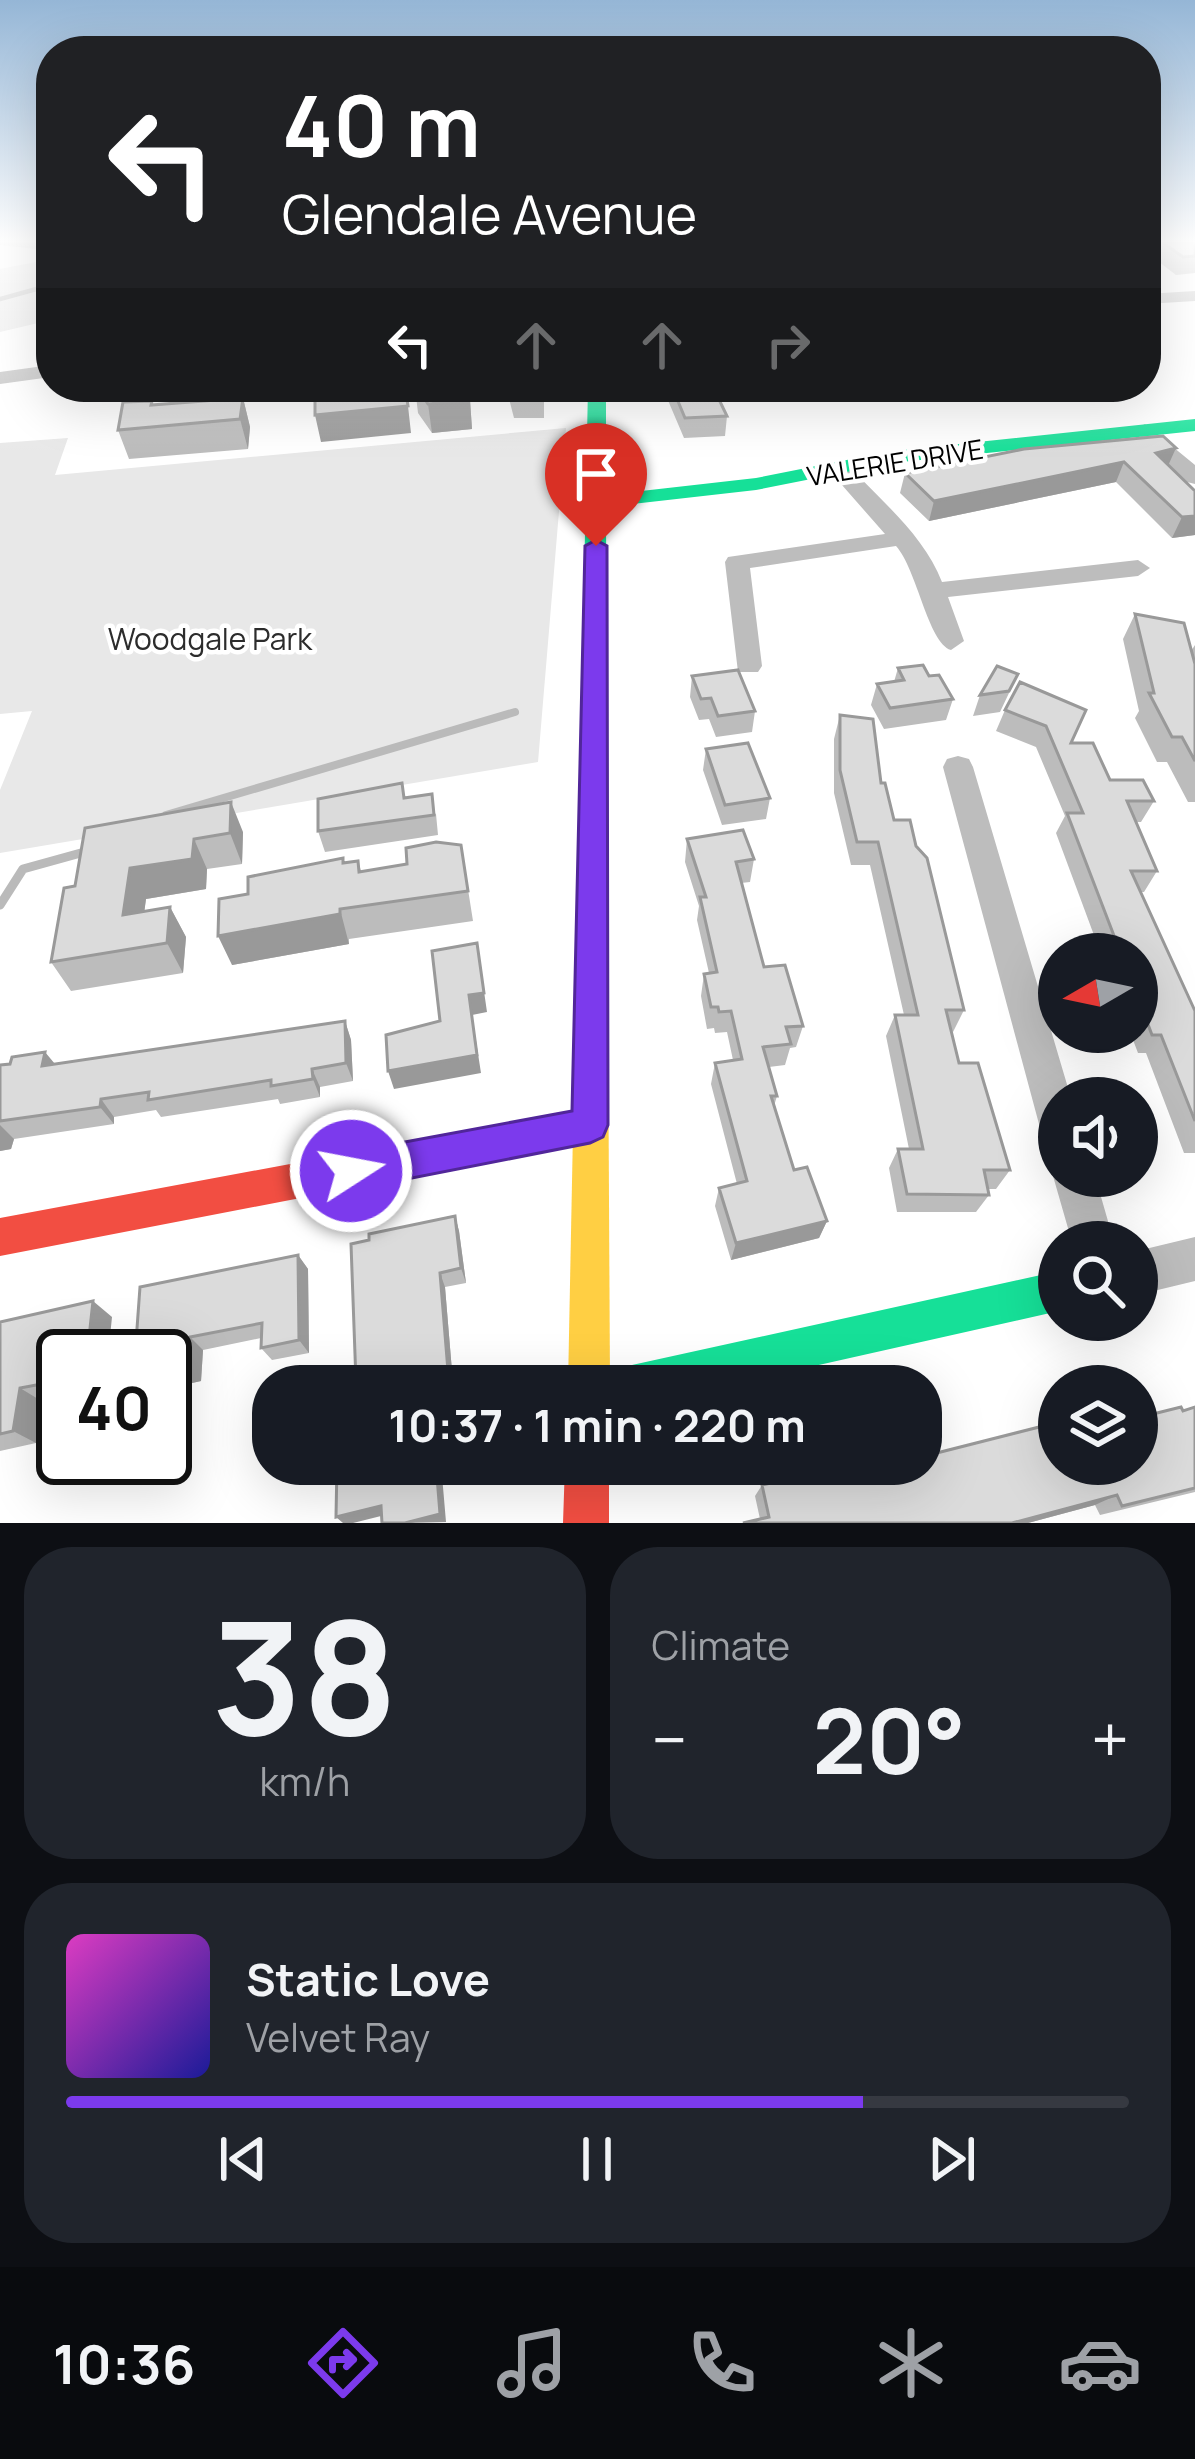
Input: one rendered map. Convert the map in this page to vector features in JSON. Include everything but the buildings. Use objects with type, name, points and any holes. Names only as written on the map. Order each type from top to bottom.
[{"type":"street","points":[[0,378],[36,373]]},
{"type":"street","points":[[589,1365],[597,402]]},
{"type":"street","name":"VALERIE DRIVE","points":[[596,502],[756,484],[892,457],[1195,425]]},
{"type":"street","points":[[1145,430],[1195,477]]},
{"type":"street","points":[[838,468],[905,538],[935,591],[951,641]]},
{"type":"street","points":[[748,666],[737,562],[905,538]]},
{"type":"street","points":[[935,591],[1138,568]]},
{"type":"street","points":[[958,767],[1046,1077]]},
{"type":"street","points":[[0,1237],[590,1125]]},
{"type":"street","points":[[1158,1268],[1195,1259]]},
{"type":"street","points":[[726,1365],[1038,1296]]},
{"type":"street","points":[[586,1523],[587,1485]]},
{"type":"green space","points":[[0,313],[36,313],[36,324],[0,332]]},
{"type":"green space","name":"Woodgale Park","points":[[566,428],[538,762],[0,853],[0,790],[32,711],[0,714],[0,443],[68,438],[55,475]]},
{"type":"waterway","points":[[166,815],[515,712]]},
{"type":"waterway","points":[[0,905],[23,869],[88,851]]},
{"type":"traffic: fast","points":[[593,826],[597,402]]},
{"type":"traffic: fast","points":[[596,502],[756,484],[892,457],[1195,425]]},
{"type":"traffic: fast","points":[[726,1365],[1038,1296]]},
{"type":"traffic: slow","points":[[589,1365],[593,826]]},
{"type":"traffic: jam","points":[[0,1237],[590,1125]]},
{"type":"traffic: jam","points":[[586,1523],[587,1485]]},
{"type":"route","points":[[351,1171],[590,1125],[596,546]]}]
